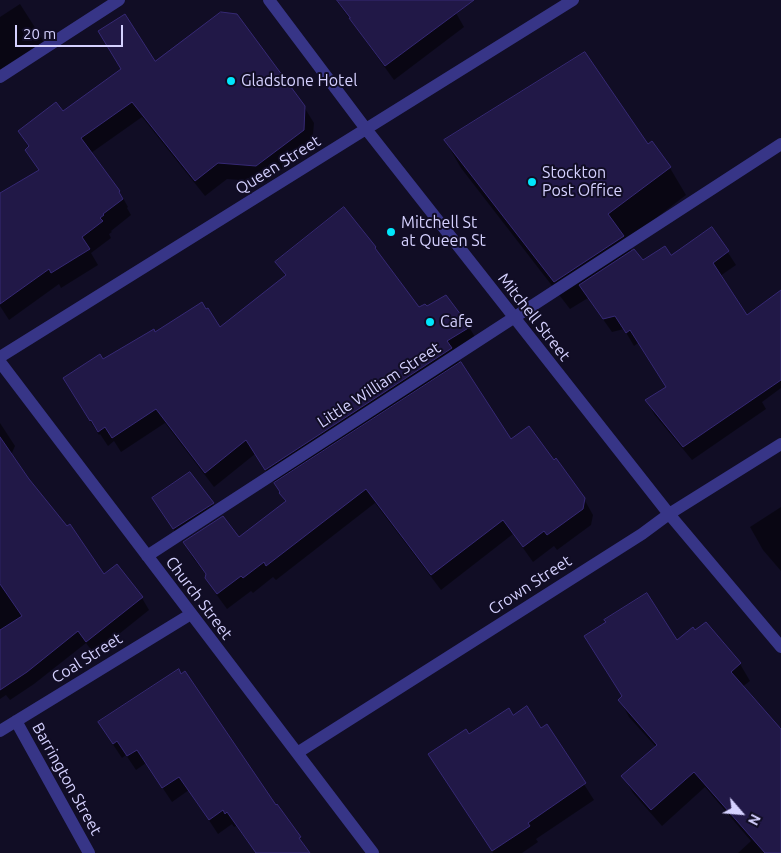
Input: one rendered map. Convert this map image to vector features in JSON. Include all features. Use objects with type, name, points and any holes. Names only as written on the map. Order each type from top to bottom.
[{"type":"street","points":[[0,77],[119,0]]},
{"type":"street","name":"Mitchell Street","points":[[269,0],[366,129],[669,514],[781,647]]},
{"type":"street","name":"Queen Street","points":[[0,357],[573,0]]},
{"type":"street","name":"Little William Street","points":[[147,556],[781,144]]},
{"type":"street","name":"Church Street","points":[[0,362],[373,853]]},
{"type":"street","name":"Crown Street","points":[[297,753],[781,444]]},
{"type":"street","name":"Coal Street","points":[[0,731],[191,614]]},
{"type":"street","name":"Barrington Street","points":[[16,721],[89,853]]},
{"type":"building","points":[[337,0],[474,0],[385,66]]},
{"type":"building","points":[[221,12],[237,14],[305,106],[304,130],[256,166],[218,163],[195,181],[132,102],[81,138],[120,191],[123,199],[103,214],[100,218],[103,221],[82,237],[90,249],[51,273],[49,269],[0,304],[0,193],[39,170],[25,150],[29,146],[18,131],[56,102],[63,111],[121,69],[98,31],[125,14],[155,61]]},
{"type":"building","points":[[585,52],[648,144],[652,141],[671,167],[608,214],[624,236],[554,282],[444,140]]},
{"type":"building","points":[[344,207],[376,247],[419,307],[425,304],[427,306],[446,295],[470,327],[447,341],[452,348],[265,470],[246,440],[205,473],[156,409],[112,438],[105,427],[98,432],[63,378],[100,354],[103,359],[154,329],[155,332],[202,302],[220,327],[286,275],[275,262]]},
{"type":"building","points":[[712,227],[729,251],[713,263],[747,315],[781,290],[781,380],[683,447],[645,400],[666,387],[630,330],[626,333],[615,316],[603,319],[579,285],[634,249],[643,260],[665,246],[671,255]]},
{"type":"building","points":[[461,362],[511,439],[529,426],[554,460],[556,458],[585,498],[583,509],[547,535],[544,531],[523,547],[503,520],[431,575],[366,489],[266,566],[264,562],[217,594],[205,578],[206,574],[183,542],[223,516],[239,537],[286,501],[274,483]]},
{"type":"building","points":[[0,437],[29,479],[67,526],[70,524],[104,574],[117,564],[143,597],[86,642],[78,631],[27,672],[0,690],[0,630],[22,616],[0,584]]},
{"type":"building","points":[[190,472],[214,503],[173,529],[152,498]]},
{"type":"building","points":[[647,593],[677,640],[693,627],[695,630],[706,622],[741,663],[731,672],[781,729],[781,853],[765,853],[694,772],[651,810],[621,776],[657,745],[618,700],[622,696],[584,636],[606,622],[604,620]]},
{"type":"building","points":[[179,669],[181,674],[185,671],[276,805],[301,837],[299,838],[310,853],[256,853],[227,812],[225,814],[223,810],[209,820],[179,777],[162,788],[137,750],[127,756],[117,741],[113,744],[98,722]]},
{"type":"building","points":[[527,706],[541,728],[547,724],[586,783],[528,823],[530,826],[492,851],[428,754],[466,729],[469,734],[509,708],[513,715]]},
{"type":"place","name":"Gladstone Hotel","points":[[231,81]]},
{"type":"place","name":"Stockton Post Office","points":[[532,182]]},
{"type":"place","name":"Mitchell St at Queen St","points":[[391,232]]},
{"type":"place","name":"Cafe","points":[[430,322]]}]
